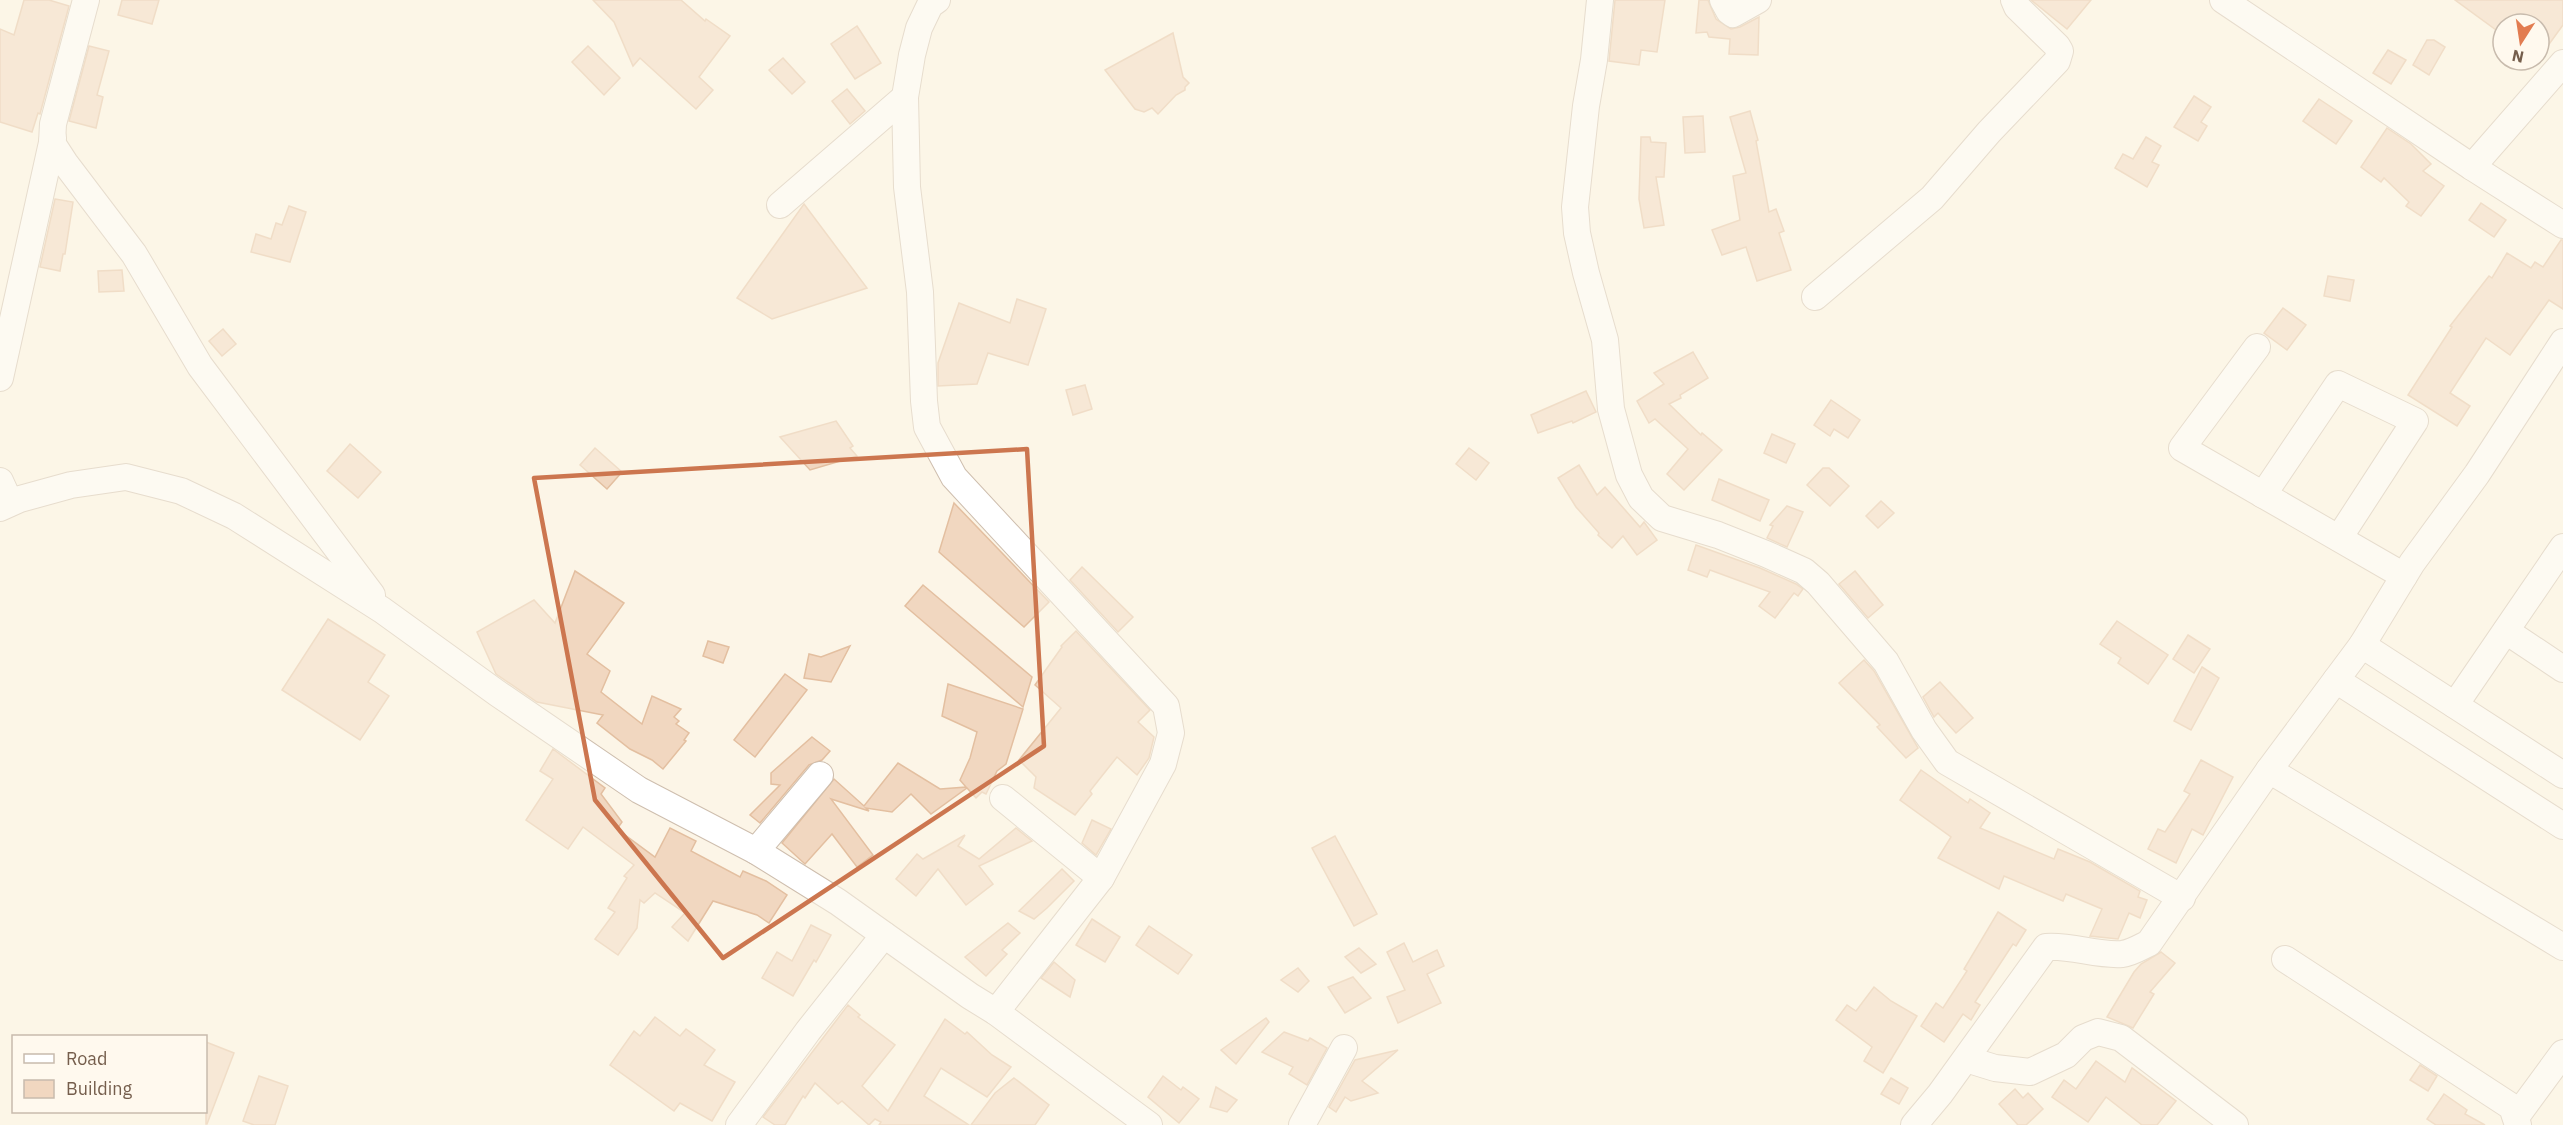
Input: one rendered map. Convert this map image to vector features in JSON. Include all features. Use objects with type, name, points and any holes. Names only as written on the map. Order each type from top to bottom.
[{"type":"street","points":[[86,0],[53,124],[52,143],[134,254],[200,366],[382,610]]},
{"type":"street","points":[[937,0],[930,5],[920,28],[912,55],[905,97],[907,187],[920,292],[927,427],[954,477],[1166,706],[1171,734],[1163,764],[1101,878],[996,1012]]},
{"type":"street","points":[[1600,0],[1575,207],[1577,233],[1605,340],[1611,409],[1629,475],[1641,498],[1662,518],[1718,535],[1804,571],[1836,603],[1886,662],[1924,730],[1947,762],[2182,898]]},
{"type":"street","points":[[1723,0],[1733,14],[1758,0]]},
{"type":"street","points":[[1815,297],[1932,198],[1989,132],[2057,61],[2060,51],[2057,46],[2017,7],[2014,0]]},
{"type":"street","points":[[2223,0],[2472,167],[2563,225]]},
{"type":"street","points":[[2472,167],[2563,63]]},
{"type":"street","points":[[780,205],[905,97]]},
{"type":"street","points":[[0,378],[53,138]]},
{"type":"street","points":[[1914,1125],[1966,1059],[2046,947],[2064,945],[2097,952],[2124,954],[2149,943],[2269,770],[2362,645],[2404,576],[2477,474],[2563,342]]},
{"type":"street","points":[[2257,347],[2182,448],[2404,576]]},
{"type":"street","points":[[2263,495],[2338,384],[2415,421],[2338,538]]},
{"type":"street","points":[[3,497],[126,477],[181,491],[234,516],[382,610],[497,693],[639,790],[756,851],[838,902],[996,1012],[1149,1125]]},
{"type":"street","points":[[2455,705],[2563,548]]},
{"type":"street","points":[[2506,631],[2563,669]]},
{"type":"street","points":[[2362,645],[2563,775]]},
{"type":"street","points":[[2336,680],[2563,826]]},
{"type":"street","points":[[2269,770],[2563,947]]},
{"type":"street","points":[[756,851],[820,775]]},
{"type":"street","points":[[1003,798],[1101,878]]},
{"type":"street","points":[[740,1125],[826,1007],[884,935]]},
{"type":"street","points":[[2285,959],[2512,1107],[2517,1121]]},
{"type":"street","points":[[1966,1059],[1995,1068],[2030,1072],[2050,1065],[2066,1055],[2083,1038],[2098,1032],[2121,1038],[2235,1125]]},
{"type":"street","points":[[1302,1125],[1344,1048]]},
{"type":"street","points":[[2517,1121],[2563,1053]]},
{"type":"highlighted area","points":[[1027,449],[1044,746],[723,958],[595,800],[534,478]]},
{"type":"building","points":[[24,0],[49,0],[69,6],[40,114],[38,113],[32,132],[0,122],[0,29],[14,35]]},
{"type":"building","points":[[122,0],[159,0],[152,24],[118,15]]},
{"type":"building","points":[[593,0],[681,0],[705,21],[706,19],[730,36],[699,77],[713,90],[696,109],[640,58],[633,66],[614,22]]},
{"type":"building","points":[[1615,0],[1665,0],[1657,52],[1641,50],[1639,65],[1609,61]]},
{"type":"building","points":[[1699,0],[1708,0],[1716,19],[1731,29],[1759,17],[1758,55],[1729,54],[1730,39],[1709,37],[1707,32],[1696,33]]},
{"type":"building","points":[[2031,0],[2091,0],[2067,29]]},
{"type":"building","points":[[2455,0],[2563,0],[2563,25],[2551,42],[2551,12],[2491,12],[2491,26]]},
{"type":"building","points":[[857,26],[881,63],[855,79],[831,44]]},
{"type":"building","points":[[1173,33],[1183,77],[1189,83],[1185,90],[1176,95],[1158,114],[1152,108],[1144,112],[1135,109],[1105,70]]},
{"type":"building","points":[[2427,40],[2434,40],[2445,47],[2429,75],[2413,65]]},
{"type":"building","points":[[89,46],[109,51],[97,95],[103,97],[96,128],[69,121]]},
{"type":"building","points":[[588,46],[620,78],[604,95],[572,62]]},
{"type":"building","points":[[2388,50],[2406,60],[2391,84],[2373,73]]},
{"type":"building","points":[[783,58],[805,82],[792,94],[769,70]]},
{"type":"building","points":[[847,89],[865,111],[850,124],[832,101]]},
{"type":"building","points":[[2194,96],[2211,107],[2201,122],[2207,126],[2198,141],[2174,127]]},
{"type":"building","points":[[2319,99],[2352,121],[2336,144],[2303,121]]},
{"type":"building","points":[[1750,111],[1758,140],[1756,141],[1769,212],[1776,209],[1784,231],[1779,233],[1791,270],[1757,281],[1746,247],[1722,255],[1712,230],[1740,220],[1733,176],[1746,173],[1730,117]]},
{"type":"building","points":[[1703,116],[1705,152],[1685,153],[1683,117]]},
{"type":"building","points":[[2387,128],[2411,144],[2431,164],[2423,171],[2444,186],[2421,216],[2406,206],[2409,202],[2384,178],[2381,182],[2361,167]]},
{"type":"building","points":[[1641,137],[1650,137],[1651,142],[1666,143],[1664,177],[1656,177],[1664,225],[1644,228],[1639,199]]},
{"type":"building","points":[[2146,137],[2161,146],[2152,162],[2159,165],[2147,187],[2115,168],[2123,154],[2133,159]]},
{"type":"building","points":[[55,199],[73,202],[60,271],[40,267]]},
{"type":"building","points":[[2481,203],[2506,220],[2494,237],[2469,220]]},
{"type":"building","points":[[804,204],[867,288],[772,319],[737,298]]},
{"type":"building","points":[[289,206],[306,212],[290,262],[251,252],[256,234],[271,239],[276,223],[282,225]]},
{"type":"building","points":[[2563,240],[2563,309],[2549,300],[2510,355],[2486,338],[2450,393],[2470,406],[2457,426],[2408,395],[2452,327],[2450,326],[2489,276],[2492,278],[2507,253],[2531,268],[2535,262],[2543,267]]},
{"type":"building","points":[[122,270],[124,291],[99,292],[98,271]]},
{"type":"building","points":[[2328,276],[2354,280],[2350,301],[2324,296]]},
{"type":"building","points":[[1017,299],[1046,309],[1028,365],[988,353],[977,384],[938,386],[938,363],[959,303],[1010,323]]},
{"type":"building","points":[[2283,308],[2306,325],[2287,350],[2264,333]]},
{"type":"building","points":[[223,329],[236,344],[222,356],[209,341]]},
{"type":"building","points":[[1693,352],[1708,378],[1669,404],[1701,435],[1702,433],[1722,450],[1684,490],[1667,474],[1688,449],[1655,419],[1649,423],[1637,401],[1664,384],[1654,373]]},
{"type":"building","points":[[1085,385],[1092,409],[1073,415],[1066,390]]},
{"type":"building","points":[[1586,391],[1596,412],[1573,423],[1572,421],[1538,433],[1531,415]]},
{"type":"building","points":[[1831,400],[1860,420],[1848,438],[1834,429],[1830,436],[1814,425]]},
{"type":"building","points":[[836,421],[853,446],[850,448],[857,456],[810,470],[780,437]]},
{"type":"building","points":[[1772,434],[1795,444],[1786,463],[1764,453]]},
{"type":"building","points":[[350,444],[381,472],[358,498],[327,471]]},
{"type":"building","points":[[595,448],[622,472],[607,489],[580,465]]},
{"type":"building","points":[[1469,448],[1489,463],[1476,480],[1456,464]]},
{"type":"building","points":[[1579,465],[1597,495],[1605,487],[1640,527],[1644,522],[1657,540],[1637,555],[1623,536],[1612,548],[1598,535],[1599,533],[1576,507],[1558,478]]},
{"type":"building","points":[[1823,468],[1829,468],[1849,486],[1830,506],[1807,485]]},
{"type":"building","points":[[1719,479],[1769,500],[1760,521],[1712,500]]},
{"type":"building","points":[[1881,501],[1894,513],[1878,528],[1866,516]]},
{"type":"building","points":[[954,503],[1049,602],[1024,627],[939,552]]},
{"type":"building","points":[[1787,506],[1803,512],[1787,547],[1767,538],[1773,526],[1770,525]]},
{"type":"building","points":[[1696,545],[1760,568],[1803,589],[1798,596],[1794,593],[1775,618],[1759,606],[1770,592],[1710,570],[1707,577],[1688,570]]},
{"type":"building","points":[[1082,567],[1133,617],[1118,632],[1070,580]]},
{"type":"building","points":[[575,571],[624,603],[587,654],[610,671],[601,692],[642,724],[652,696],[681,709],[674,717],[679,721],[676,724],[689,733],[684,740],[686,741],[663,769],[652,760],[630,749],[597,723],[603,715],[537,702],[496,674],[477,632],[534,600],[555,623]]},
{"type":"building","points":[[1855,571],[1883,605],[1868,618],[1839,584]]},
{"type":"building","points":[[923,585],[1032,677],[1023,707],[905,606]]},
{"type":"building","points":[[328,619],[385,655],[368,682],[389,696],[360,740],[282,690]]},
{"type":"building","points":[[2117,621],[2168,655],[2148,684],[2118,663],[2121,658],[2100,644]]},
{"type":"building","points":[[1076,631],[1150,710],[1138,722],[1154,737],[1149,758],[1137,775],[1117,757],[1090,791],[1092,794],[1075,815],[1034,788],[1036,777],[1019,760],[1061,708],[1035,685],[1061,646]]},
{"type":"building","points":[[2188,635],[2210,649],[2194,673],[2173,659]]},
{"type":"building","points":[[708,641],[729,647],[723,663],[703,656]]},
{"type":"building","points":[[850,646],[831,682],[804,678],[809,654],[821,657]]},
{"type":"building","points":[[1864,660],[1874,671],[1918,748],[1906,758],[1877,727],[1880,725],[1839,683]]},
{"type":"building","points":[[2202,667],[2219,678],[2191,730],[2174,721]]},
{"type":"building","points":[[785,674],[807,690],[755,757],[734,740]]},
{"type":"building","points":[[1940,682],[1973,718],[1956,733],[1938,713],[1934,717],[1923,697]]},
{"type":"building","points":[[948,684],[1023,709],[1006,764],[997,771],[986,794],[982,792],[976,798],[967,788],[931,814],[911,794],[892,812],[866,808],[869,811],[831,799],[873,855],[857,867],[832,834],[805,864],[782,843],[834,779],[864,806],[898,763],[940,789],[966,787],[960,780],[970,758],[977,732],[942,716]]},
{"type":"building","points":[[812,737],[830,751],[822,760],[809,765],[760,823],[750,815],[780,785],[771,784],[771,773]]},
{"type":"building","points":[[553,749],[605,788],[601,794],[622,822],[617,829],[655,857],[670,828],[696,841],[691,851],[740,877],[743,871],[766,881],[787,895],[769,923],[757,915],[713,901],[688,941],[672,927],[685,913],[655,893],[644,903],[640,900],[637,928],[618,955],[595,939],[615,912],[608,908],[627,878],[624,876],[634,865],[583,827],[568,849],[526,820],[553,779],[540,771]]},
{"type":"building","points":[[2201,760],[2233,777],[2203,835],[2192,829],[2176,863],[2148,849],[2158,829],[2165,832],[2190,794],[2184,791]]},
{"type":"building","points":[[1921,770],[1968,803],[1970,799],[1990,813],[1980,828],[2054,859],[2058,849],[2090,862],[2140,891],[2138,897],[2147,900],[2140,918],[2129,913],[2118,939],[2090,936],[2102,909],[2066,894],[2063,901],[2004,876],[1999,889],[1938,858],[1951,837],[1900,800]]},
{"type":"building","points":[[1092,820],[1111,829],[1096,855],[1082,843]]},
{"type":"building","points":[[1016,828],[1032,841],[979,866],[993,884],[966,905],[938,869],[916,896],[896,879],[917,854],[923,859],[965,835],[958,846],[979,859]]},
{"type":"building","points":[[1335,836],[1377,914],[1354,926],[1312,848]]},
{"type":"building","points":[[1062,869],[1074,881],[1047,908],[1034,919],[1019,911]]},
{"type":"building","points":[[1998,912],[2026,930],[2016,946],[2013,944],[1975,1002],[1980,1005],[1971,1020],[1963,1014],[1944,1042],[1921,1026],[1936,1003],[1943,1008],[1967,971],[1964,969]]},
{"type":"building","points":[[1092,919],[1120,937],[1105,962],[1076,945]]},
{"type":"building","points":[[1008,923],[1020,933],[1002,950],[1007,954],[986,976],[965,957]]},
{"type":"building","points":[[811,925],[831,935],[793,996],[762,978],[777,952],[792,961]]},
{"type":"building","points":[[1149,926],[1192,955],[1178,974],[1136,945]]},
{"type":"building","points":[[1404,943],[1413,962],[1437,950],[1444,966],[1427,974],[1441,1003],[1398,1023],[1387,997],[1405,990],[1387,952]]},
{"type":"building","points":[[1359,948],[1376,964],[1361,973],[1345,957]]},
{"type":"building","points":[[2161,952],[2175,963],[2150,992],[2154,994],[2133,1028],[2107,1017],[2134,972],[2141,964]]},
{"type":"building","points":[[1054,962],[1075,980],[1070,997],[1041,978]]},
{"type":"building","points":[[1298,968],[1309,981],[1298,992],[1281,980]]},
{"type":"building","points":[[1353,977],[1371,998],[1345,1013],[1328,987]]},
{"type":"building","points":[[1874,987],[1891,1001],[1917,1016],[1883,1073],[1864,1061],[1872,1047],[1836,1020],[1847,1005],[1856,1011]]},
{"type":"building","points":[[848,1005],[860,1015],[858,1017],[895,1045],[862,1086],[888,1111],[945,1019],[965,1034],[967,1032],[992,1055],[1011,1067],[987,1097],[941,1068],[924,1096],[969,1125],[879,1125],[881,1122],[875,1119],[869,1125],[842,1101],[838,1104],[815,1083],[805,1098],[803,1096],[785,1125],[775,1125],[763,1117]]},
{"type":"building","points":[[655,1017],[680,1036],[686,1029],[715,1050],[704,1065],[735,1082],[712,1121],[680,1103],[674,1111],[610,1065],[634,1031],[640,1036]]},
{"type":"building","points":[[1266,1018],[1269,1022],[1236,1064],[1221,1050]]},
{"type":"building","points":[[1284,1032],[1308,1041],[1310,1038],[1327,1048],[1307,1085],[1289,1074],[1293,1067],[1262,1052]]},
{"type":"building","points":[[207,1042],[234,1053],[206,1124],[207,1113]]},
{"type":"building","points":[[1398,1050],[1362,1081],[1378,1093],[1351,1101],[1345,1097],[1336,1112],[1329,1107],[1355,1060]]},
{"type":"building","points":[[2096,1061],[2125,1082],[2132,1068],[2176,1101],[2157,1125],[2142,1125],[2106,1097],[2088,1122],[2052,1097],[2064,1080],[2076,1089]]},
{"type":"building","points":[[2420,1065],[2437,1076],[2428,1091],[2410,1080]]},
{"type":"building","points":[[259,1076],[288,1086],[275,1125],[254,1125],[243,1121]]},
{"type":"building","points":[[1163,1076],[1181,1090],[1183,1087],[1199,1099],[1179,1123],[1148,1097]]},
{"type":"building","points":[[1014,1078],[1049,1105],[1035,1125],[971,1125],[995,1093]]},
{"type":"building","points":[[1891,1078],[1908,1088],[1899,1104],[1881,1094]]},
{"type":"building","points":[[1216,1087],[1237,1100],[1227,1112],[1210,1107]]},
{"type":"building","points":[[2015,1089],[2023,1098],[2028,1093],[2043,1109],[2026,1125],[2018,1125],[1999,1104]]},
{"type":"building","points":[[2444,1094],[2467,1110],[2465,1114],[2485,1125],[2436,1125],[2427,1119]]}]
